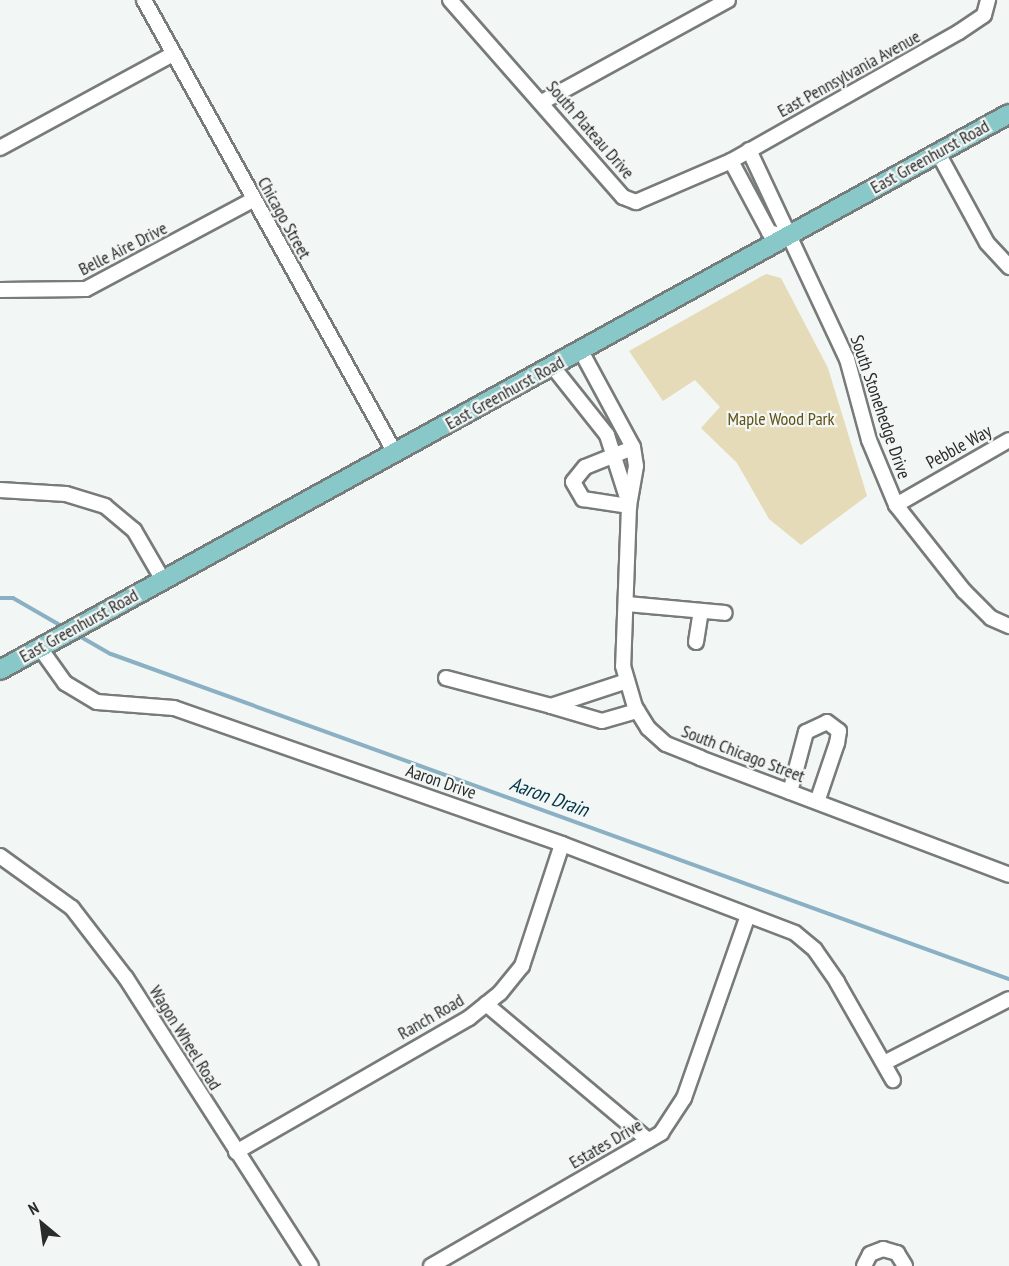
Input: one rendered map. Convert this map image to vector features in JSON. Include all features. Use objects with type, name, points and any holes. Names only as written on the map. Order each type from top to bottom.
[{"type":"main road","name":"East Greenhurst Road","points":[[0,670],[1009,114]]},
{"type":"street","name":"Chicago Street","points":[[144,0],[395,453]]},
{"type":"street","name":"South Plateau Drive","points":[[450,0],[542,102],[623,197],[636,202],[731,161]]},
{"type":"street","points":[[542,102],[728,0]]},
{"type":"street","name":"East Pennsylvania Avenue","points":[[731,161],[984,15],[988,0]]},
{"type":"street","points":[[0,148],[173,54]]},
{"type":"street","name":"South Stonehedge Drive","points":[[749,150],[787,222],[786,237],[847,359],[869,440],[896,505],[964,591],[991,618],[1009,626]]},
{"type":"street","points":[[938,153],[987,243],[1009,267]]},
{"type":"street","name":"South Stonehedge Drive","points":[[731,161],[769,232],[786,237]]},
{"type":"street","name":"Belle Aire Drive","points":[[0,290],[86,289],[253,200]]},
{"type":"street","name":"South Chicago Street","points":[[581,351],[633,447],[636,466],[629,506],[627,681],[638,711],[666,744],[1009,875]]},
{"type":"street","name":"South Chicago Street","points":[[553,367],[587,406],[617,455],[629,506]]},
{"type":"street","name":"Pebble Way","points":[[896,505],[1009,440]]},
{"type":"street","points":[[629,506],[583,499],[573,482],[578,472],[633,447]]},
{"type":"street","points":[[0,490],[66,494],[105,506],[135,530],[163,580]]},
{"type":"street","points":[[627,604],[725,613]]},
{"type":"street","points":[[696,642],[701,611]]},
{"type":"street","name":"Aaron Drive","points":[[39,648],[65,683],[98,702],[174,708],[562,844],[747,918],[795,933],[815,950],[893,1080]]},
{"type":"street","points":[[447,678],[602,721],[638,711]]},
{"type":"street","points":[[551,706],[627,681]]},
{"type":"street","points":[[790,792],[806,732],[827,722],[838,731],[837,743],[817,802]]},
{"type":"street","name":"Ranch Road","points":[[236,1152],[486,1004],[522,966],[562,844]]},
{"type":"street","name":"Wagon Wheel Road","points":[[0,856],[72,908],[131,986],[311,1266]]},
{"type":"street","name":"Estates Drive","points":[[431,1266],[661,1133],[684,1098],[747,918]]},
{"type":"street","points":[[884,1063],[1009,999]]},
{"type":"street","points":[[486,1004],[648,1140]]},
{"type":"street","points":[[864,1266],[870,1254],[883,1249],[897,1253],[904,1266]]},
{"type":"green space","name":"Maple Wood Park","points":[[766,274],[781,278],[828,368],[867,496],[801,545],[769,519],[737,463],[701,428],[720,407],[695,380],[663,401],[629,351]]},
{"type":"waterway","name":"Aaron Drain","points":[[0,598],[13,598],[60,625]]},
{"type":"waterway","name":"Aaron Drain","points":[[81,637],[111,654],[1009,979]]}]
